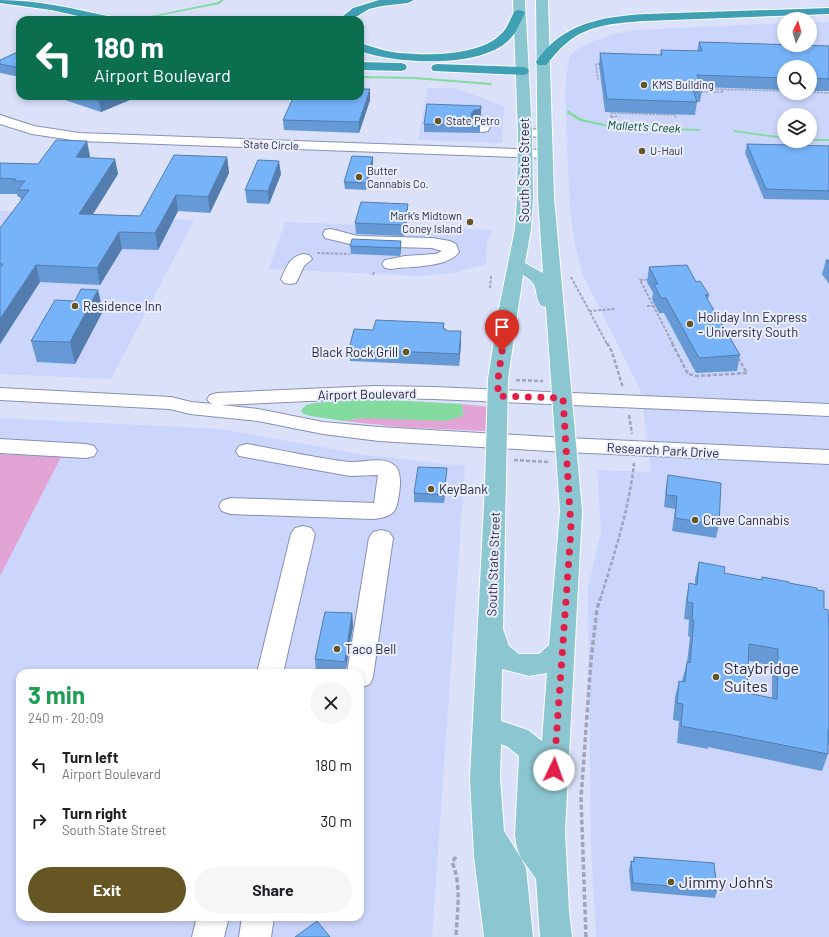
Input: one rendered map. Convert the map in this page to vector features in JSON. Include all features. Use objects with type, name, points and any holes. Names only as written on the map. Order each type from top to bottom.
[{"type":"highway","points":[[0,0],[51,7],[93,16]]},
{"type":"highway","points":[[350,16],[359,10],[373,5],[408,0]]},
{"type":"highway","points":[[783,1],[829,2]]},
{"type":"highway","points":[[364,48],[377,53],[413,57],[437,57],[475,52],[497,44],[505,38],[519,7]]},
{"type":"highway","points":[[542,62],[560,41],[567,36],[600,23],[634,18],[829,11]]},
{"type":"highway","points":[[364,66],[523,71]]},
{"type":"main road","name":"South State Street","points":[[542,4],[542,62],[547,204],[558,352],[563,398],[560,454],[568,470],[571,529],[550,831],[553,911],[556,937]]},
{"type":"main road","name":"South State Street","points":[[500,937],[489,834],[485,778],[491,627],[503,451],[498,379],[524,221],[525,133],[519,7]]},
{"type":"main road","points":[[523,71],[531,70],[542,62]]},
{"type":"main road","points":[[516,265],[538,276],[546,288],[548,316],[558,352]]},
{"type":"main road","points":[[491,627],[496,648],[501,656],[517,664],[545,663],[553,658],[562,647]]},
{"type":"main road","points":[[486,731],[501,732],[513,736],[526,742],[534,752],[530,836],[532,848],[552,875]]},
{"type":"main road","points":[[489,834],[510,868],[518,937]]},
{"type":"main road","points":[[495,937],[496,902]]},
{"type":"street","name":"State Circle","points":[[0,119],[32,130],[79,137],[545,154]]},
{"type":"street","points":[[525,133],[545,133]]},
{"type":"street","points":[[331,234],[358,241],[434,251],[425,261],[412,260],[391,264]]},
{"type":"street","points":[[290,279],[297,263],[308,256]]},
{"type":"street","points":[[296,422],[288,414],[289,408],[296,402],[305,400],[354,398],[374,392]]},
{"type":"street","name":"Airport Boulevard","points":[[0,394],[171,403],[193,400],[374,392],[563,398]]},
{"type":"street","points":[[563,398],[829,410]]},
{"type":"street","name":"Airport Boulevard","points":[[171,403],[190,408],[258,415],[323,428],[503,451]]},
{"type":"street","points":[[0,446],[86,451]]},
{"type":"street","points":[[230,506],[372,510],[382,510],[385,507],[389,475],[387,470],[383,468],[346,469],[247,450]]},
{"type":"street","name":"Research Park Drive","points":[[503,451],[560,454],[829,457]]},
{"type":"street","points":[[271,669],[303,534]]},
{"type":"street","points":[[361,669],[381,538]]},
{"type":"street","points":[[208,937],[212,921]]},
{"type":"street","points":[[255,937],[257,921]]},
{"type":"path","points":[[598,80],[596,64],[609,64]]},
{"type":"path","points":[[695,94],[701,94],[702,92],[711,89],[777,91]]},
{"type":"path","points":[[702,92],[723,92],[722,90]]},
{"type":"path","points":[[817,92],[829,93]]},
{"type":"path","points":[[618,116],[611,117],[611,113],[675,115],[676,118]]},
{"type":"path","points":[[308,256],[351,254]]},
{"type":"path","points":[[373,276],[374,272]]},
{"type":"path","points":[[569,274],[612,352],[624,390]]},
{"type":"path","points":[[490,276],[490,288]]},
{"type":"path","points":[[690,277],[747,373],[697,376],[688,374],[654,306],[640,280],[690,277]]},
{"type":"path","points":[[647,306],[654,306]]},
{"type":"path","points":[[589,311],[615,309]]},
{"type":"path","points":[[516,380],[545,381]]},
{"type":"path","points":[[629,412],[633,438]]},
{"type":"path","points":[[503,451],[560,454]]},
{"type":"path","points":[[586,937],[582,858],[582,798],[591,660],[597,609],[624,521],[631,492],[634,466],[633,458]]},
{"type":"path","points":[[456,857],[452,862],[456,867],[456,937]]},
{"type":"shaded area","points":[[817,22],[829,22],[829,937],[596,937],[591,842],[588,587],[601,532],[597,470],[651,472],[641,391],[582,273],[574,240],[570,208],[565,87],[570,55],[591,42],[614,34],[636,30],[777,23],[777,52],[817,52]]},
{"type":"shaded area","points":[[427,88],[455,88],[504,106],[502,143],[418,140]]},
{"type":"shaded area","name":"Residence Inn","points":[[0,211],[194,220],[111,379],[0,374]]},
{"type":"shaded area","points":[[285,222],[493,230],[487,242],[486,264],[454,273],[420,276],[269,269]]},
{"type":"shaded area","points":[[369,399],[462,404],[463,416],[446,421],[363,418],[344,421],[310,416],[302,413],[301,410],[306,405],[314,403]]},
{"type":"shaded area","points":[[462,404],[490,407],[488,430],[400,427],[344,421],[363,418],[463,416]]},
{"type":"shaded area","points":[[0,418],[221,429],[366,455],[465,466],[432,937],[0,937]]},
{"type":"shaded area","points":[[0,454],[61,457],[0,576]]},
{"type":"building","name":"KMS Building","points":[[699,42],[777,44],[777,52],[817,52],[817,46],[829,46],[829,79],[817,78],[817,60],[777,60],[777,78],[697,75],[702,90],[693,90],[697,102],[607,99],[600,53],[662,55],[661,50],[702,51]]},
{"type":"building","points":[[16,53],[16,67],[0,64],[0,60]]},
{"type":"building","points":[[364,89],[370,89],[359,122],[283,120],[292,100],[364,100]]},
{"type":"building","points":[[427,104],[481,106],[481,109],[474,110],[471,114],[471,122],[473,125],[480,126],[424,124]]},
{"type":"building","points":[[56,140],[87,141],[76,157],[115,159],[79,214],[140,216],[174,155],[227,157],[208,197],[176,195],[155,233],[119,232],[97,268],[36,265],[0,319],[0,268],[3,264],[0,264],[0,228],[29,190],[18,190],[25,181],[14,181],[16,179],[0,178],[0,163],[38,164]]},
{"type":"building","points":[[747,144],[777,145],[777,148],[817,148],[817,146],[829,146],[829,191],[766,189]]},
{"type":"building","name":"Butter Cannabis Co.","points":[[352,156],[373,157],[366,183],[344,182]]},
{"type":"building","points":[[258,160],[279,161],[268,191],[245,190]]},
{"type":"building","points":[[361,202],[408,204],[404,225],[355,223]]},
{"type":"building","points":[[352,239],[401,241],[400,248],[350,246]]},
{"type":"building","name":"Holiday Inn Express - University South","points":[[687,265],[696,282],[700,281],[709,295],[705,295],[740,355],[699,358],[666,298],[661,298],[654,284],[658,284],[649,267]]},
{"type":"building","points":[[81,289],[98,290],[70,342],[31,341],[55,300],[75,301]]},
{"type":"building","points":[[376,320],[444,323],[443,329],[446,329],[446,331],[461,331],[459,354],[349,349],[354,329],[373,330]]},
{"type":"building","name":"KeyBank","points":[[418,467],[447,468],[444,495],[414,493]]},
{"type":"building","name":"Crave Cannabis","points":[[668,475],[721,483],[719,525],[675,518],[677,496],[666,495]]},
{"type":"building","name":"Staybridge Suites","points":[[699,562],[725,567],[724,573],[762,580],[762,577],[817,588],[817,590],[824,591],[824,609],[828,610],[829,630],[828,754],[681,726],[683,704],[677,703],[679,681],[685,682],[687,662],[690,663],[694,620],[692,620],[693,603],[687,602],[689,583],[697,585]],"holes":[[[749,644],[778,649],[777,699],[747,693]]]},
{"type":"building","points":[[325,612],[352,613],[345,660],[346,662],[315,659]]},
{"type":"building","name":"Jimmy John's","points":[[634,857],[714,863],[717,890],[633,883],[631,861],[634,862]]},
{"type":"building","points":[[317,921],[330,937],[295,937]]},
{"type":"waterway","name":"Mallett's Creek","points":[[153,16],[219,3],[223,0]]},
{"type":"waterway","name":"Mallett's Creek","points":[[364,77],[414,78],[491,84]]},
{"type":"waterway","name":"Mallett's Creek","points":[[568,112],[581,120],[608,126],[699,130]]},
{"type":"waterway","name":"Mallett's Creek","points":[[735,131],[777,137]]},
{"type":"waterway","name":"Mallett's Creek","points":[[817,140],[829,140]]},
{"type":"place","name":"KMS Building","points":[[644,85]]},
{"type":"place","name":"State Petro","points":[[438,121]]},
{"type":"place","name":"U-Haul","points":[[642,151]]},
{"type":"place","name":"Butter Cannabis Co.","points":[[359,177]]},
{"type":"place","name":"Mark's Midtown Coney Island","points":[[470,222]]},
{"type":"place","name":"Residence Inn","points":[[75,306]]},
{"type":"place","name":"Holiday Inn Express - University South","points":[[690,324]]},
{"type":"place","name":"Black Rock Grill","points":[[406,352]]},
{"type":"place","name":"KeyBank","points":[[431,489]]},
{"type":"place","name":"Crave Cannabis","points":[[695,520]]},
{"type":"place","name":"Taco Bell","points":[[337,649]]},
{"type":"place","name":"Staybridge Suites","points":[[716,677]]},
{"type":"place","name":"Jimmy John's","points":[[671,882]]},
{"type":"route","points":[[502,351],[498,379],[498,396],[563,398],[571,529],[558,693],[554,770]]}]
